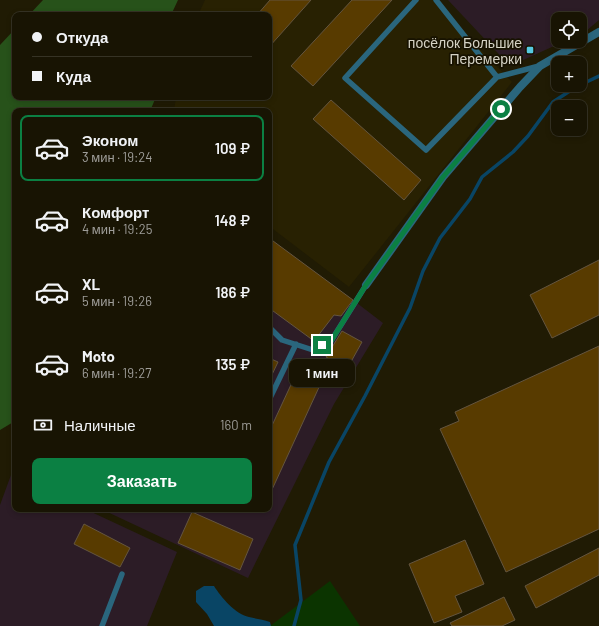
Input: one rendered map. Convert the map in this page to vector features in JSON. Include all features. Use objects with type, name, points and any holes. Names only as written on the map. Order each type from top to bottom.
[{"type":"street","points":[[366,285],[443,177],[540,66],[599,32]]},
{"type":"lane","points":[[416,0],[345,78],[426,150],[497,77],[540,66]]},
{"type":"lane","points":[[436,0],[497,77]]},
{"type":"lane","points":[[272,330],[282,340],[313,350],[331,341],[366,285]]},
{"type":"lane","points":[[272,336],[278,336]]},
{"type":"lane","points":[[272,394],[296,344]]},
{"type":"lane","points":[[102,626],[122,574]]},
{"type":"shaded area","points":[[205,0],[433,0],[512,82],[349,287],[272,228],[272,108],[174,108],[176,100],[272,100],[272,12],[199,12]]},
{"type":"shaded area","points":[[448,0],[599,0],[599,20],[587,30],[587,12],[551,12],[551,47],[510,66]]},
{"type":"shaded area","points":[[272,240],[383,323],[334,404],[248,578],[107,512],[272,512]]},
{"type":"shaded area","points":[[12,475],[12,512],[91,512],[177,552],[147,626],[0,626],[0,505]]},
{"type":"green space","points":[[43,0],[178,0],[172,12],[32,12]]},
{"type":"green space","points":[[12,32],[12,100],[155,100],[151,108],[12,108],[12,423],[0,430],[0,45]]},
{"type":"green space","points":[[330,581],[360,626],[270,626]]},
{"type":"water","points":[[204,586],[214,586],[224,600],[234,609],[249,617],[270,622],[271,626],[214,626],[207,614],[196,602],[196,591]]},
{"type":"building","points":[[270,0],[311,0],[272,44],[272,12],[260,12]]},
{"type":"building","points":[[352,0],[392,0],[313,86],[291,66]]},
{"type":"building","points":[[331,100],[421,180],[404,200],[313,119]]},
{"type":"building","points":[[272,240],[353,300],[341,316],[334,315],[314,341],[272,310]]},
{"type":"building","points":[[599,260],[599,315],[552,338],[530,295]]},
{"type":"building","points":[[342,331],[362,342],[347,369],[326,357]]},
{"type":"building","points":[[599,346],[599,529],[506,572],[440,429],[459,421],[455,412]]},
{"type":"building","points":[[272,359],[278,362],[272,375]]},
{"type":"building","points":[[302,361],[326,372],[272,490],[272,426]]},
{"type":"building","points":[[192,512],[253,539],[240,570],[178,543]]},
{"type":"building","points":[[84,524],[130,548],[120,567],[74,544]]},
{"type":"building","points":[[465,540],[484,584],[455,596],[462,612],[434,623],[409,564]]},
{"type":"building","points":[[599,548],[599,575],[536,608],[525,586]]},
{"type":"building","points":[[504,597],[515,620],[502,626],[452,626],[450,623]]},
{"type":"waterway","points":[[587,82],[599,76]]},
{"type":"waterway","points":[[294,626],[301,600],[295,545],[329,462],[410,308],[423,271],[440,238],[470,199],[482,177],[513,152],[528,136],[553,102],[568,92]]},
{"type":"place","name":"посёлок Большие Перемерки","points":[[530,50]]},
{"type":"route","points":[[322,345],[331,341],[366,285],[443,177],[501,109]]}]
